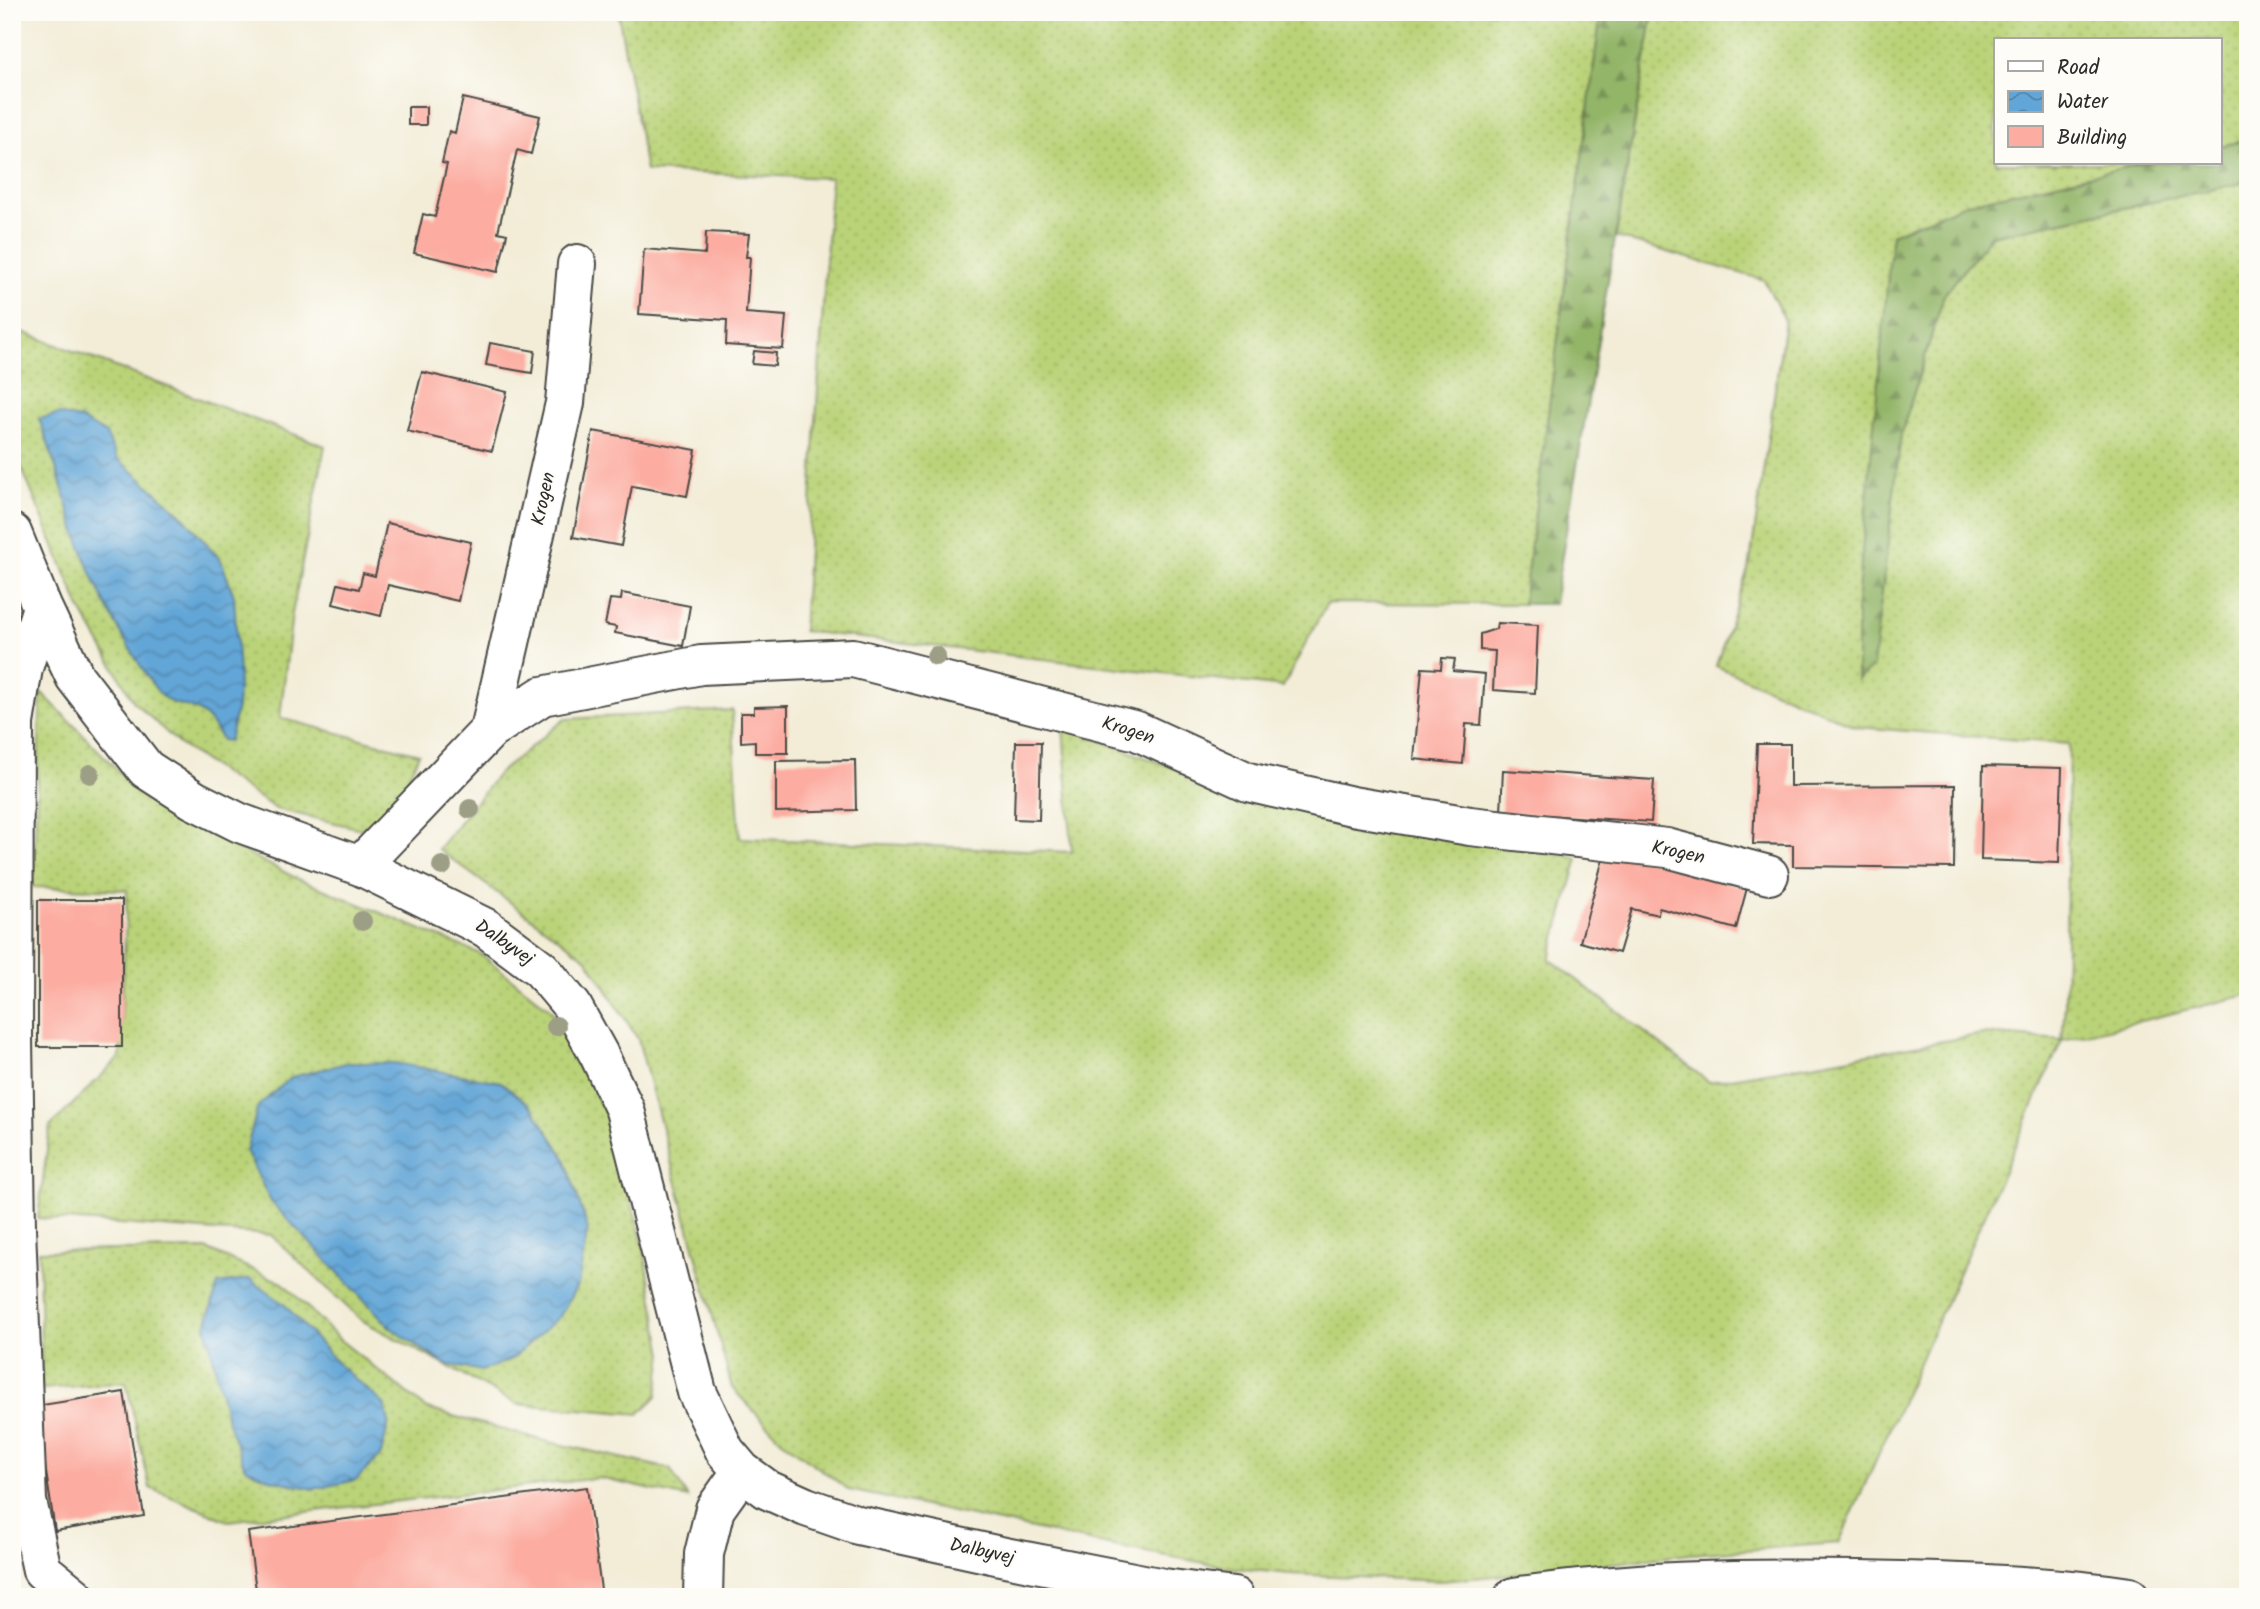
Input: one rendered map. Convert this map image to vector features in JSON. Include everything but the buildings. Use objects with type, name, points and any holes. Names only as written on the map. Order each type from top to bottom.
[{"type":"street","name":"Krogen","points":[[490,730],[565,403],[577,264]]},
{"type":"street","name":"Dalbyvej","points":[[12,533],[42,607],[75,677],[146,769],[194,800],[240,823],[360,866],[486,928],[541,969],[572,1006],[625,1110],[697,1392],[724,1451],[742,1471],[768,1490],[858,1525],[1164,1588],[1234,1597]]},
{"type":"street","points":[[42,607],[23,668],[14,723],[13,1039],[16,1228],[27,1501],[42,1570],[75,1597]]},
{"type":"street","name":"Krogen","points":[[360,866],[490,730],[541,696],[701,666],[853,658],[1137,731],[1248,782],[1352,806],[1470,825],[1667,848],[1769,874]]},
{"type":"street","points":[[703,1597],[704,1554],[715,1509],[742,1471]]},
{"type":"street","points":[[1514,1597],[1566,1589],[1754,1578],[1965,1582],[2074,1589],[2130,1597]]},
{"type":"green space","points":[[618,12],[1601,12],[1523,604],[1327,603],[1283,687],[803,631],[831,178],[646,171]]},
{"type":"green space","points":[[1601,12],[1653,12],[1554,604],[1523,604]]},
{"type":"green space","points":[[1653,12],[2248,12],[2248,140],[2222,146],[2222,38],[1994,38],[1994,164],[2141,164],[1968,203],[1892,234],[1873,666],[1901,434],[1944,295],[1991,236],[2248,182],[2248,995],[2062,1040],[2065,1005],[2069,744],[1857,727],[1716,666],[1750,563],[1785,320],[1764,280],[1616,237]]},
{"type":"green space","points":[[2248,140],[2248,182],[1991,236],[1944,295],[1901,434],[1873,666],[1857,680],[1857,604],[1892,234],[1968,203],[2141,164],[2222,164],[2222,146]]},
{"type":"green space","points":[[12,328],[325,446],[292,614],[280,718],[419,754],[397,803],[361,829],[276,809],[179,744],[134,702],[80,608],[12,445]]},
{"type":"green space","points":[[41,692],[152,805],[296,878],[481,954],[551,1010],[597,1080],[642,1239],[663,1354],[657,1396],[639,1414],[517,1404],[361,1320],[271,1235],[38,1218],[50,1127],[120,1057],[127,890],[33,887]]},
{"type":"green space","points":[[732,710],[740,838],[1072,852],[1063,727],[1274,805],[1578,858],[1550,959],[1709,1082],[1983,1034],[2062,1040],[1839,1543],[1690,1554],[1441,1581],[1289,1574],[1227,1567],[1113,1546],[849,1490],[781,1440],[732,1388],[638,1039],[587,959],[438,849],[499,773],[565,719]]},
{"type":"green space","points":[[206,1249],[283,1283],[340,1340],[427,1409],[545,1441],[670,1469],[688,1498],[599,1478],[228,1521],[150,1488],[126,1382],[42,1389],[39,1251]]},
{"type":"water","points":[[59,414],[82,420],[106,434],[117,458],[181,514],[221,560],[234,596],[239,674],[237,707],[229,741],[222,740],[202,714],[170,701],[159,693],[113,619],[81,547],[39,419]]},
{"type":"water","points":[[346,1063],[395,1063],[501,1082],[532,1107],[565,1158],[588,1229],[578,1284],[560,1316],[512,1359],[482,1371],[444,1364],[391,1328],[271,1202],[246,1151],[258,1106],[292,1077]]},
{"type":"water","points":[[250,1279],[285,1305],[339,1365],[384,1404],[389,1421],[381,1455],[356,1480],[314,1489],[273,1480],[245,1468],[227,1420],[206,1326],[218,1284]]}]
